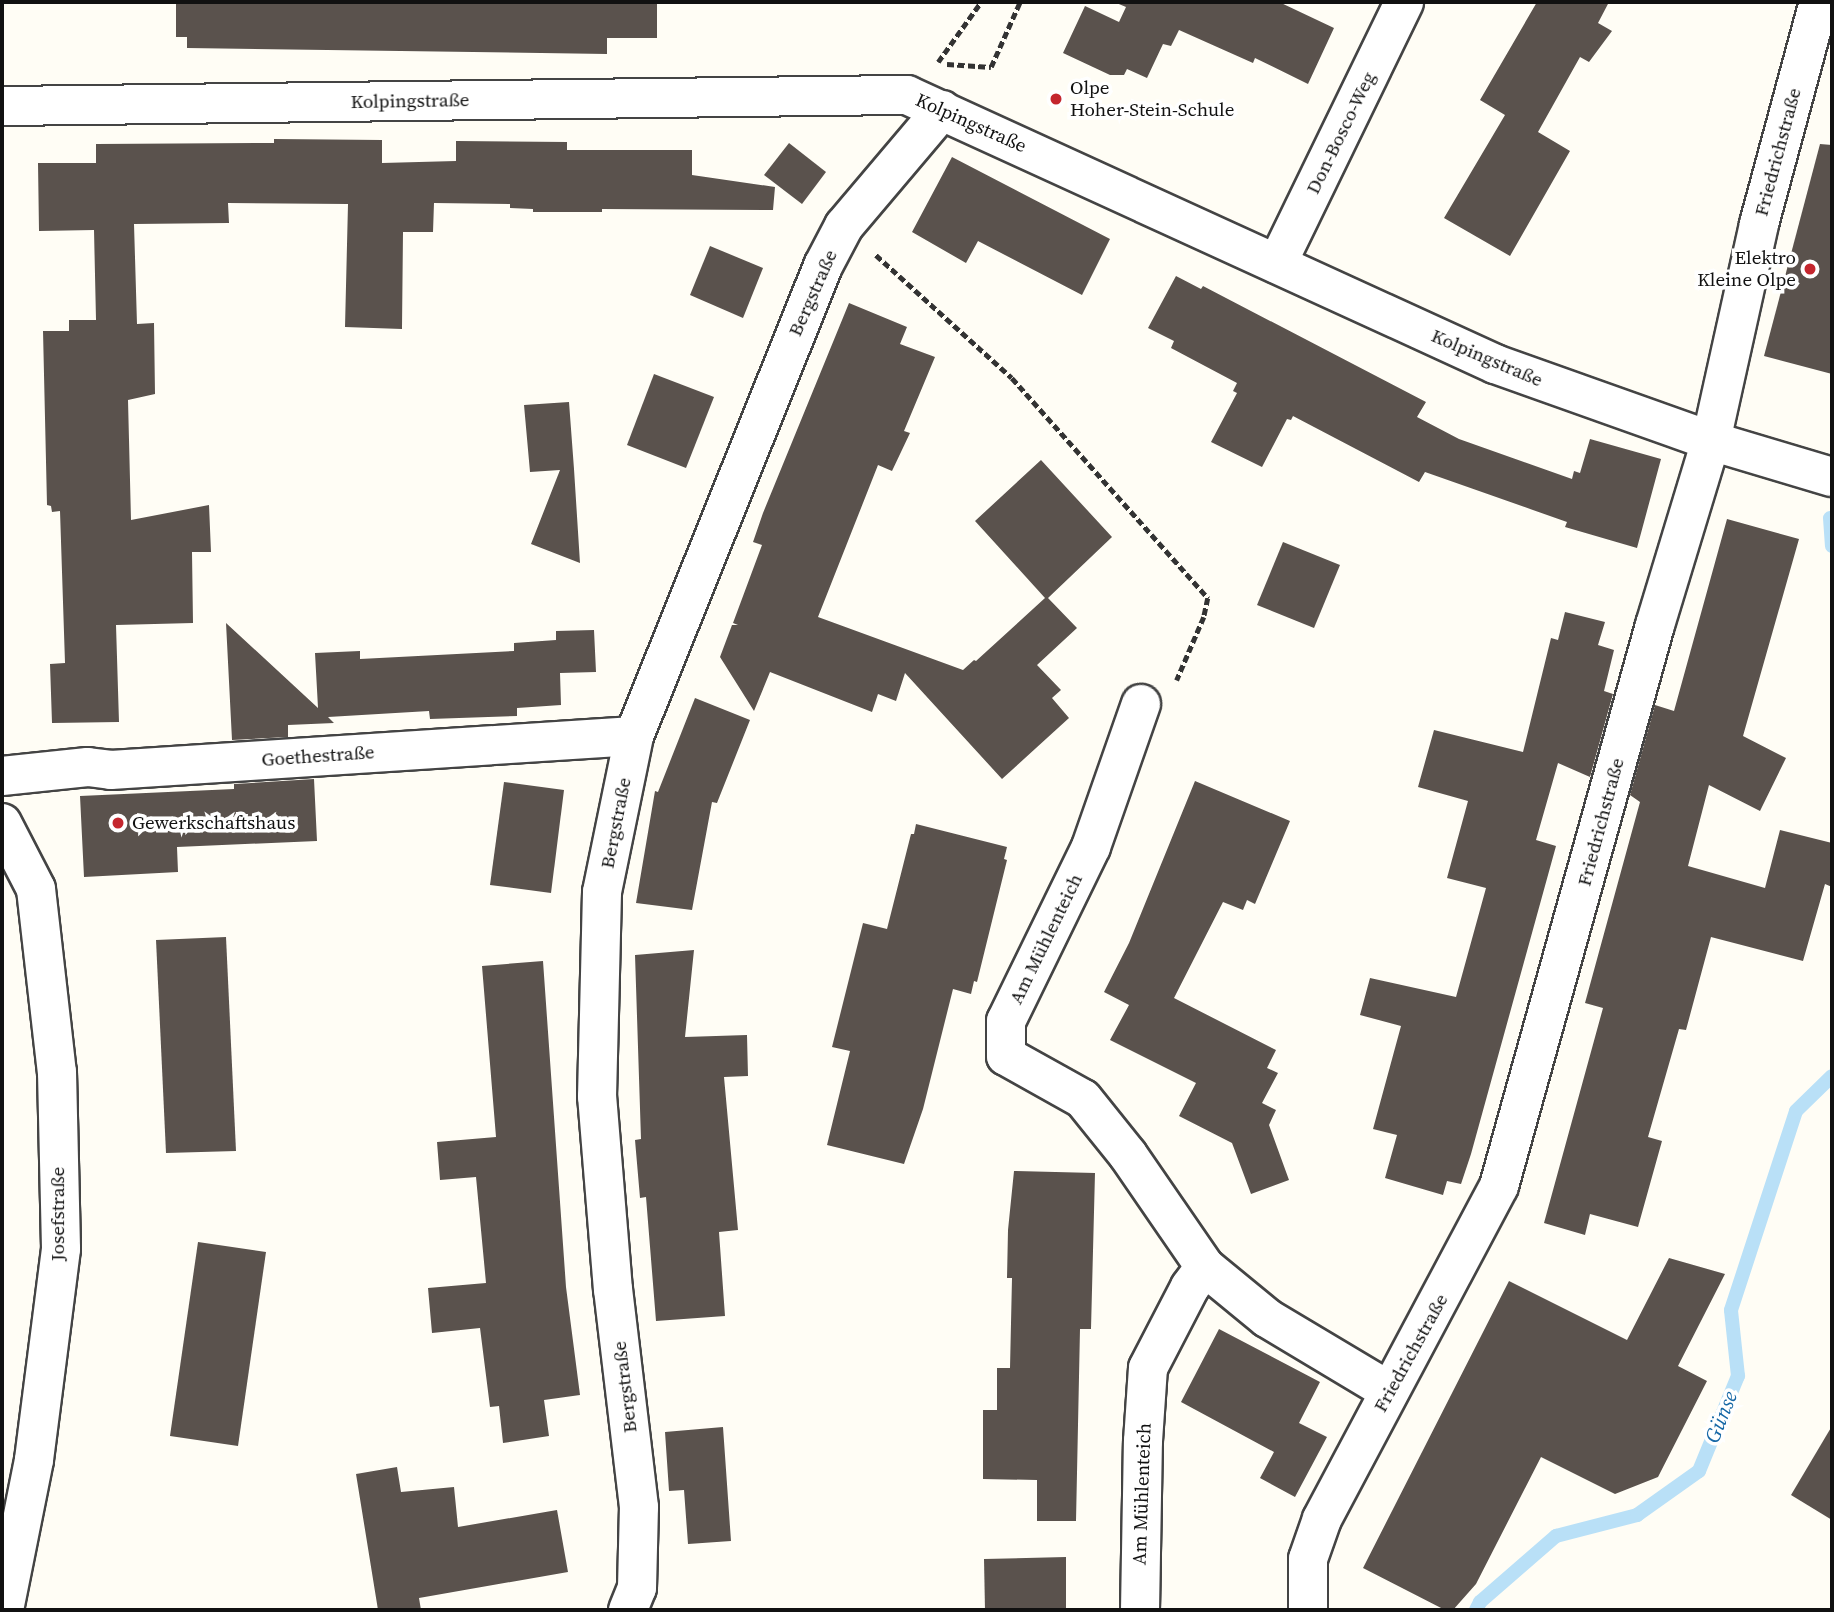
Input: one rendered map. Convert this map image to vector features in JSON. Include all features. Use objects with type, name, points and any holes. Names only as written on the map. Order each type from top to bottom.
[{"type":"street","name":"Don-Bosco-Weg","points":[[1278,264],[1404,2]]},
{"type":"street","name":"Friedrichstraße","points":[[1308,1610],[1308,1559],[1322,1519],[1499,1186],[1655,625],[1711,441],[1759,224],[1819,2]]},
{"type":"street","name":"Kolpingstraße","points":[[2,106],[907,95],[1495,364],[1711,441],[1832,477]]},
{"type":"street","name":"Bergstraße","points":[[628,1610],[637,1588],[639,1507],[613,1290],[597,1097],[603,892],[634,736],[823,265],[844,226],[942,110]]},
{"type":"street","name":"Am Mühlenteich","points":[[1142,704],[1091,848],[1006,1021],[1006,1056],[1083,1098],[1128,1155],[1205,1267],[1267,1318],[1389,1391]]},
{"type":"street","name":"Goethestraße","points":[[2,776],[88,767],[111,769],[634,736]]},
{"type":"street","name":"Josefstraße","points":[[2,822],[36,889],[57,1072],[61,1249],[34,1460],[4,1610]]},
{"type":"street","name":"Am Mühlenteich","points":[[1140,1610],[1143,1441],[1148,1368],[1190,1287],[1205,1267]]},
{"type":"path","points":[[937,63],[981,2]]},
{"type":"path","points":[[990,67],[1020,2]]},
{"type":"path","points":[[844,226],[1012,379],[1208,598],[1204,617],[1177,680],[1142,704]]},
{"type":"building","points":[[176,2],[657,2],[657,38],[607,38],[607,54],[187,48],[187,37],[176,37]]},
{"type":"building","points":[[1114,2],[1279,2],[1334,28],[1308,84],[1255,58],[1253,63],[1179,30],[1171,46],[1163,44],[1147,78],[1127,69],[1124,75],[1110,75],[1063,53],[1085,6],[1119,22],[1126,7]]},
{"type":"building","points":[[1537,2],[1609,2],[1598,23],[1612,31],[1589,62],[1580,57],[1538,132],[1570,151],[1510,256],[1444,218],[1505,115],[1480,100]]},
{"type":"building","points":[[274,139],[382,140],[382,163],[456,161],[456,141],[567,142],[567,150],[692,150],[692,175],[775,187],[773,210],[602,209],[602,212],[533,212],[533,209],[510,208],[510,204],[434,203],[433,232],[403,232],[402,329],[345,327],[348,204],[228,203],[229,223],[134,224],[137,324],[154,323],[155,394],[128,400],[131,520],[209,505],[211,552],[192,552],[193,623],[116,625],[119,722],[52,723],[50,664],[65,663],[60,511],[52,512],[51,506],[47,505],[43,331],[69,331],[69,320],[96,320],[94,230],[39,231],[38,163],[96,163],[96,144],[274,143]]},
{"type":"building","points":[[789,143],[826,172],[802,204],[764,175]]},
{"type":"building","name":"Elektro Kleine Olpe","points":[[1820,144],[1832,145],[1832,374],[1764,356]]},
{"type":"building","points":[[952,157],[1110,239],[1082,295],[978,241],[966,263],[912,232]]},
{"type":"building","points":[[710,246],[763,268],[743,318],[690,295]]},
{"type":"building","points":[[1176,276],[1201,289],[1203,286],[1426,402],[1417,417],[1459,439],[1572,479],[1574,471],[1580,473],[1590,439],[1661,459],[1637,548],[1565,527],[1567,522],[1425,472],[1419,482],[1293,416],[1291,420],[1287,419],[1262,467],[1211,442],[1237,393],[1233,391],[1237,383],[1171,348],[1174,341],[1148,328]]},
{"type":"building","points":[[849,303],[907,327],[900,344],[935,357],[904,431],[910,433],[892,471],[878,465],[818,617],[963,670],[976,661],[1045,598],[975,521],[1041,460],[1112,537],[1048,598],[1077,628],[1037,665],[1061,690],[1052,698],[1069,718],[1002,779],[905,673],[896,701],[878,694],[872,712],[770,672],[754,711],[720,657],[732,625],[738,625],[733,623],[762,545],[753,542],[763,513]]},
{"type":"building","points":[[654,374],[714,397],[686,468],[627,445]]},
{"type":"building","points":[[569,402],[580,563],[531,544],[560,470],[530,472],[524,405]]},
{"type":"building","points":[[1727,519],[1799,539],[1743,736],[1786,758],[1760,811],[1709,785],[1688,866],[1765,888],[1780,830],[1832,843],[1832,887],[1825,884],[1803,961],[1711,937],[1686,1030],[1679,1029],[1648,1137],[1662,1141],[1638,1227],[1590,1214],[1585,1235],[1544,1223],[1603,1008],[1585,1003],[1640,802],[1630,795],[1655,705],[1674,711]]},
{"type":"building","points":[[1283,542],[1340,565],[1314,628],[1257,605]]},
{"type":"building","points":[[1565,612],[1605,622],[1598,645],[1614,650],[1604,691],[1613,694],[1590,777],[1558,763],[1536,840],[1556,846],[1471,1154],[1461,1184],[1447,1181],[1443,1195],[1385,1178],[1397,1135],[1373,1129],[1401,1026],[1360,1015],[1370,978],[1456,997],[1486,888],[1447,878],[1468,801],[1418,787],[1434,730],[1523,752],[1551,638],[1558,640]]},
{"type":"building","points":[[226,623],[318,708],[315,653],[360,651],[360,659],[514,651],[514,643],[556,640],[556,631],[594,630],[596,672],[560,673],[561,705],[517,708],[517,716],[430,719],[429,711],[328,717],[334,723],[288,725],[288,737],[232,740]]},
{"type":"building","points":[[695,698],[750,720],[717,803],[712,802],[692,910],[636,903],[655,791],[658,792]]},
{"type":"building","points":[[314,779],[317,841],[177,847],[178,872],[84,877],[80,796],[234,789],[234,784]]},
{"type":"building","points":[[1195,781],[1290,821],[1255,904],[1247,900],[1243,910],[1223,902],[1174,998],[1276,1050],[1267,1068],[1278,1073],[1262,1103],[1276,1110],[1269,1125],[1289,1180],[1251,1194],[1232,1143],[1179,1116],[1196,1083],[1110,1040],[1129,1005],[1104,992],[1129,943]]},
{"type":"building","points":[[504,782],[564,790],[551,893],[490,885]]},
{"type":"building","points":[[916,824],[1007,847],[1004,859],[1007,860],[977,982],[974,981],[971,994],[953,989],[923,1109],[904,1164],[827,1145],[850,1051],[832,1047],[863,923],[887,929],[911,834],[914,834]]},
{"type":"building","points":[[226,937],[236,1151],[166,1153],[156,940]]},
{"type":"building","points":[[694,950],[685,1037],[747,1035],[748,1076],[724,1077],[738,1230],[719,1232],[725,1316],[656,1321],[646,1197],[640,1198],[635,1140],[641,1139],[635,955]]},
{"type":"building","points":[[543,961],[566,1287],[580,1395],[544,1400],[549,1436],[503,1443],[499,1406],[490,1407],[480,1328],[432,1333],[428,1288],[486,1283],[476,1177],[440,1180],[437,1142],[496,1137],[482,966]]},
{"type":"building","points":[[1014,1171],[1095,1173],[1091,1329],[1080,1329],[1076,1521],[1037,1521],[1037,1480],[983,1479],[983,1410],[997,1410],[997,1368],[1010,1368],[1012,1278],[1007,1278],[1008,1230]]},
{"type":"building","points":[[198,1242],[266,1252],[238,1446],[170,1436]]},
{"type":"building","points":[[1669,1258],[1725,1274],[1678,1366],[1707,1381],[1658,1477],[1615,1494],[1541,1457],[1476,1584],[1453,1610],[1445,1610],[1363,1568],[1509,1281],[1627,1340]]},
{"type":"building","points":[[1219,1329],[1320,1382],[1299,1423],[1327,1437],[1295,1497],[1260,1478],[1274,1452],[1181,1402]]},
{"type":"building","points":[[1832,1426],[1832,1520],[1791,1495]]},
{"type":"building","points":[[723,1427],[731,1541],[688,1544],[684,1490],[669,1491],[665,1432]]},
{"type":"building","points":[[397,1467],[401,1492],[454,1487],[458,1527],[557,1510],[568,1572],[419,1598],[421,1610],[378,1610],[356,1474]]},
{"type":"building","points":[[1066,1557],[1066,1610],[985,1610],[984,1559]]},
{"type":"waterway","name":"Günse","points":[[1830,518],[1832,546]]},
{"type":"waterway","name":"Günse","points":[[1476,1610],[1480,1602],[1556,1536],[1637,1515],[1699,1471],[1738,1376],[1731,1310],[1796,1111],[1832,1076]]},
{"type":"place","name":"Olpe Hoher-Stein-Schule","points":[[1056,99]]},
{"type":"place","name":"Elektro Kleine Olpe","points":[[1810,269]]},
{"type":"place","name":"Gewerkschaftshaus","points":[[118,823]]}]
